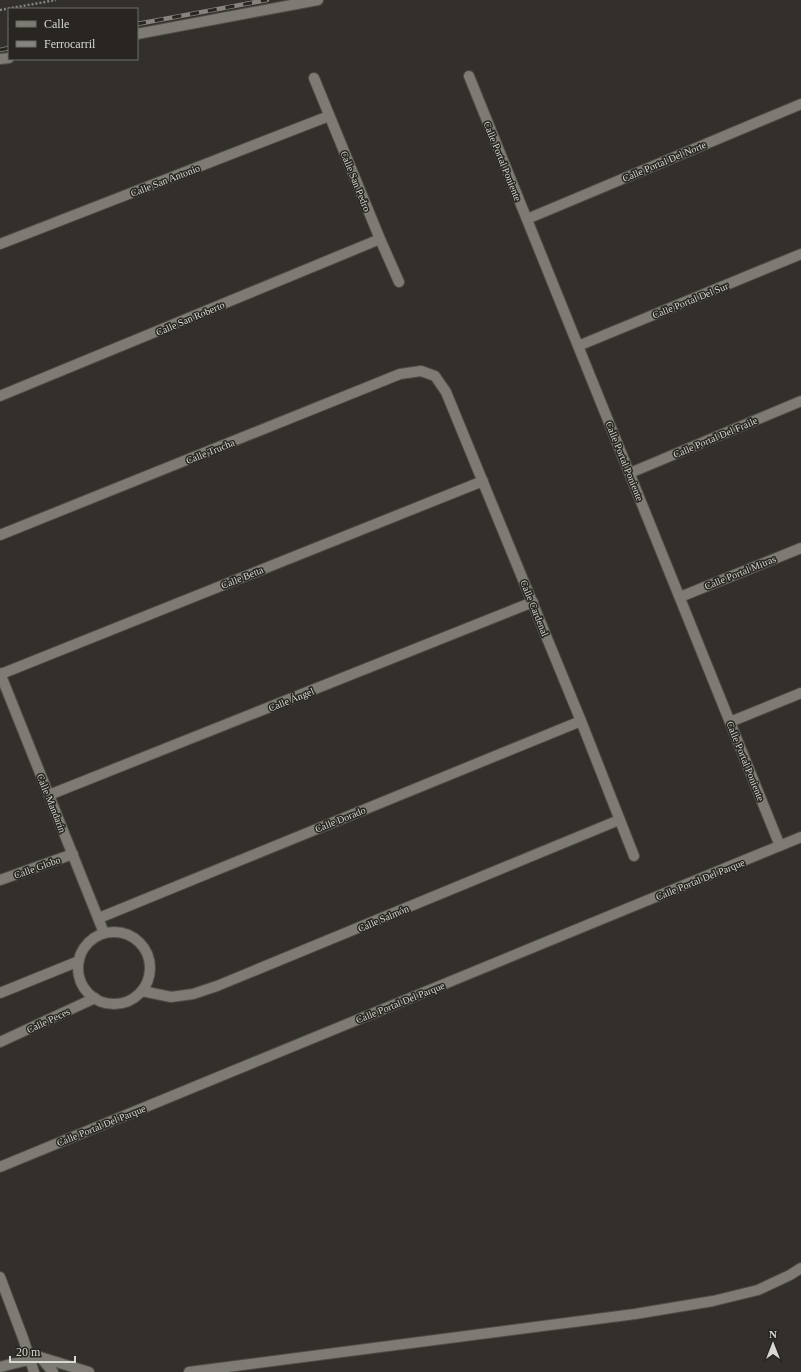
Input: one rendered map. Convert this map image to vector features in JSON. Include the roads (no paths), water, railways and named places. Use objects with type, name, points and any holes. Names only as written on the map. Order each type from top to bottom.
[{"type":"street","points":[[138,34],[318,0]]},
{"type":"street","name":"Calle Portal Poniente","points":[[469,76],[780,846]]},
{"type":"street","name":"Calle San Pedro","points":[[314,78],[399,282]]},
{"type":"street","name":"Calle Portal Del Norte","points":[[527,219],[801,104]]},
{"type":"street","name":"Calle San Antonio","points":[[0,244],[329,116]]},
{"type":"street","name":"Calle San Roberto","points":[[0,396],[380,239]]},
{"type":"street","name":"Calle Portal Del Sur","points":[[578,346],[801,254]]},
{"type":"street","name":"Calle Cardenal","points":[[421,371],[435,376],[446,392],[533,602],[634,856]]},
{"type":"street","name":"Calle Trucha","points":[[0,535],[400,374],[421,371]]},
{"type":"street","name":"Calle Portal Del Fraile","points":[[630,473],[801,401]]},
{"type":"street","name":"Calle Betta","points":[[0,673],[483,481]]},
{"type":"street","name":"Calle Portal Mitras","points":[[680,597],[801,548]]},
{"type":"street","name":"Calle Ángel","points":[[49,795],[533,602]]},
{"type":"street","name":"Calle Mandarín","points":[[0,673],[104,933]]},
{"type":"street","points":[[730,722],[801,693]]},
{"type":"street","name":"Calle Dorado","points":[[99,918],[581,721]]},
{"type":"street","name":"Calle Salmón","points":[[142,991],[171,997],[193,994],[217,986],[620,820]]},
{"type":"street","name":"Calle Portal Del Parque","points":[[0,1167],[801,837]]},
{"type":"street","name":"Calle Globo","points":[[0,880],[73,854]]},
{"type":"street","points":[[104,933],[124,933],[142,944],[150,962],[150,972],[142,991],[134,998],[115,1004],[104,1002],[95,998],[87,991],[81,982],[78,972],[79,961],[82,952],[95,937],[104,933]]},
{"type":"street","points":[[0,993],[79,961]]},
{"type":"street","name":"Calle Peces","points":[[0,1042],[95,998]]},
{"type":"street","points":[[189,1372],[635,1314],[713,1301],[758,1290],[790,1275],[801,1268]]},
{"type":"street","points":[[0,1277],[34,1372]]},
{"type":"street","points":[[23,1338],[53,1372]]},
{"type":"street","points":[[0,1367],[40,1357],[89,1372]]},
{"type":"railway","points":[[138,24],[267,0]]},
{"type":"railway","points":[[0,50],[8,48]]}]
